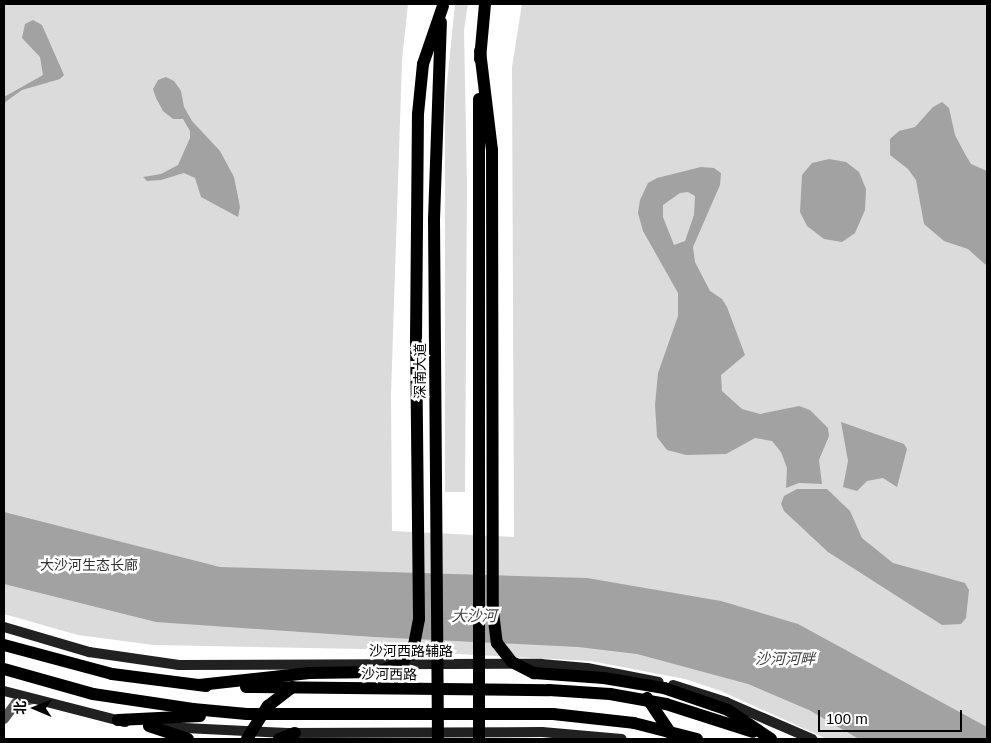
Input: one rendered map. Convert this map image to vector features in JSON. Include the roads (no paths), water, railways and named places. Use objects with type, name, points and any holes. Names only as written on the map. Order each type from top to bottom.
[{"type":"main road","name":"深南大道","points":[[438,739],[434,220],[438,63],[443,5]]},
{"type":"main road","points":[[199,686],[304,674],[378,672],[395,667],[410,654],[417,636],[419,546],[416,340],[419,97],[427,50],[443,5]]},
{"type":"main road","points":[[479,739],[480,51],[485,7]]},
{"type":"main road","points":[[480,51],[492,150],[493,618],[497,643],[505,656],[524,669],[543,675],[604,678],[664,688],[728,710],[771,739]]},
{"type":"main road","name":"沙河西路辅路","points":[[4,627],[89,652],[159,664],[541,664],[600,670],[663,683],[726,702],[812,739]]},
{"type":"main road","name":"沙河西路","points":[[4,645],[112,674],[199,686],[610,694],[639,698],[689,710],[771,739]]},
{"type":"main road","points":[[246,739],[261,715],[286,691],[316,674],[355,665]]},
{"type":"main road","points":[[4,669],[110,698],[247,714]]},
{"type":"main road","points":[[600,670],[631,685],[653,704],[675,739]]},
{"type":"main road","points":[[4,691],[118,720],[149,726],[190,730],[295,733],[542,732],[622,739]]},
{"type":"main road","points":[[118,720],[247,714],[553,714],[626,722],[697,739]]},
{"type":"main road","points":[[149,726],[188,739]]},
{"type":"main road","points":[[280,739],[295,733]]},
{"type":"street","points":[[4,719],[16,704],[34,699]]},
{"type":"water","points":[[33,20],[42,25],[64,75],[60,79],[22,90],[4,103],[4,97],[43,75],[40,57],[22,38],[25,24]]},
{"type":"water","points":[[166,77],[174,81],[181,91],[184,107],[192,121],[220,151],[234,177],[240,207],[238,217],[201,197],[195,178],[184,173],[161,180],[147,181],[143,177],[161,174],[178,165],[190,138],[190,131],[183,119],[173,119],[163,111],[156,98],[153,89],[158,80]]},
{"type":"water","points":[[942,102],[949,108],[955,135],[971,164],[987,171],[987,266],[968,249],[944,241],[924,224],[916,180],[908,169],[890,155],[890,139],[899,131],[915,127],[933,107]]},
{"type":"water","points":[[829,159],[846,162],[859,172],[866,189],[865,210],[855,233],[842,242],[824,239],[807,226],[800,212],[802,175],[812,163]]},
{"type":"water","points":[[701,167],[714,168],[721,173],[720,185],[693,247],[695,262],[710,291],[722,299],[727,307],[745,355],[721,375],[722,391],[742,409],[760,414],[799,406],[810,410],[828,428],[829,436],[819,460],[822,484],[799,483],[786,488],[787,468],[781,452],[772,441],[755,438],[726,454],[686,455],[667,450],[657,437],[655,405],[658,373],[678,316],[678,293],[643,231],[638,213],[640,200],[648,183],[657,178]],"holes":[[[688,192],[695,196],[694,215],[685,241],[674,245],[663,217],[663,205],[680,193]]]},
{"type":"water","points":[[841,422],[904,444],[907,449],[897,487],[883,478],[867,481],[857,491],[843,487],[848,461]]},
{"type":"water","points":[[797,489],[827,489],[850,511],[862,538],[893,563],[965,583],[969,590],[966,618],[961,624],[942,625],[828,552],[784,511],[781,504],[784,496]]},
{"type":"water","name":"沙河河畔","points":[[4,512],[220,567],[587,578],[721,601],[798,624],[987,727],[987,739],[859,739],[809,710],[748,684],[637,654],[578,647],[374,637],[156,622],[4,584]]},
{"type":"park label","name":"大沙河生态长廊","points":[[89,565]]},
{"type":"water label","name":"大沙河","points":[[474,616]]}]
